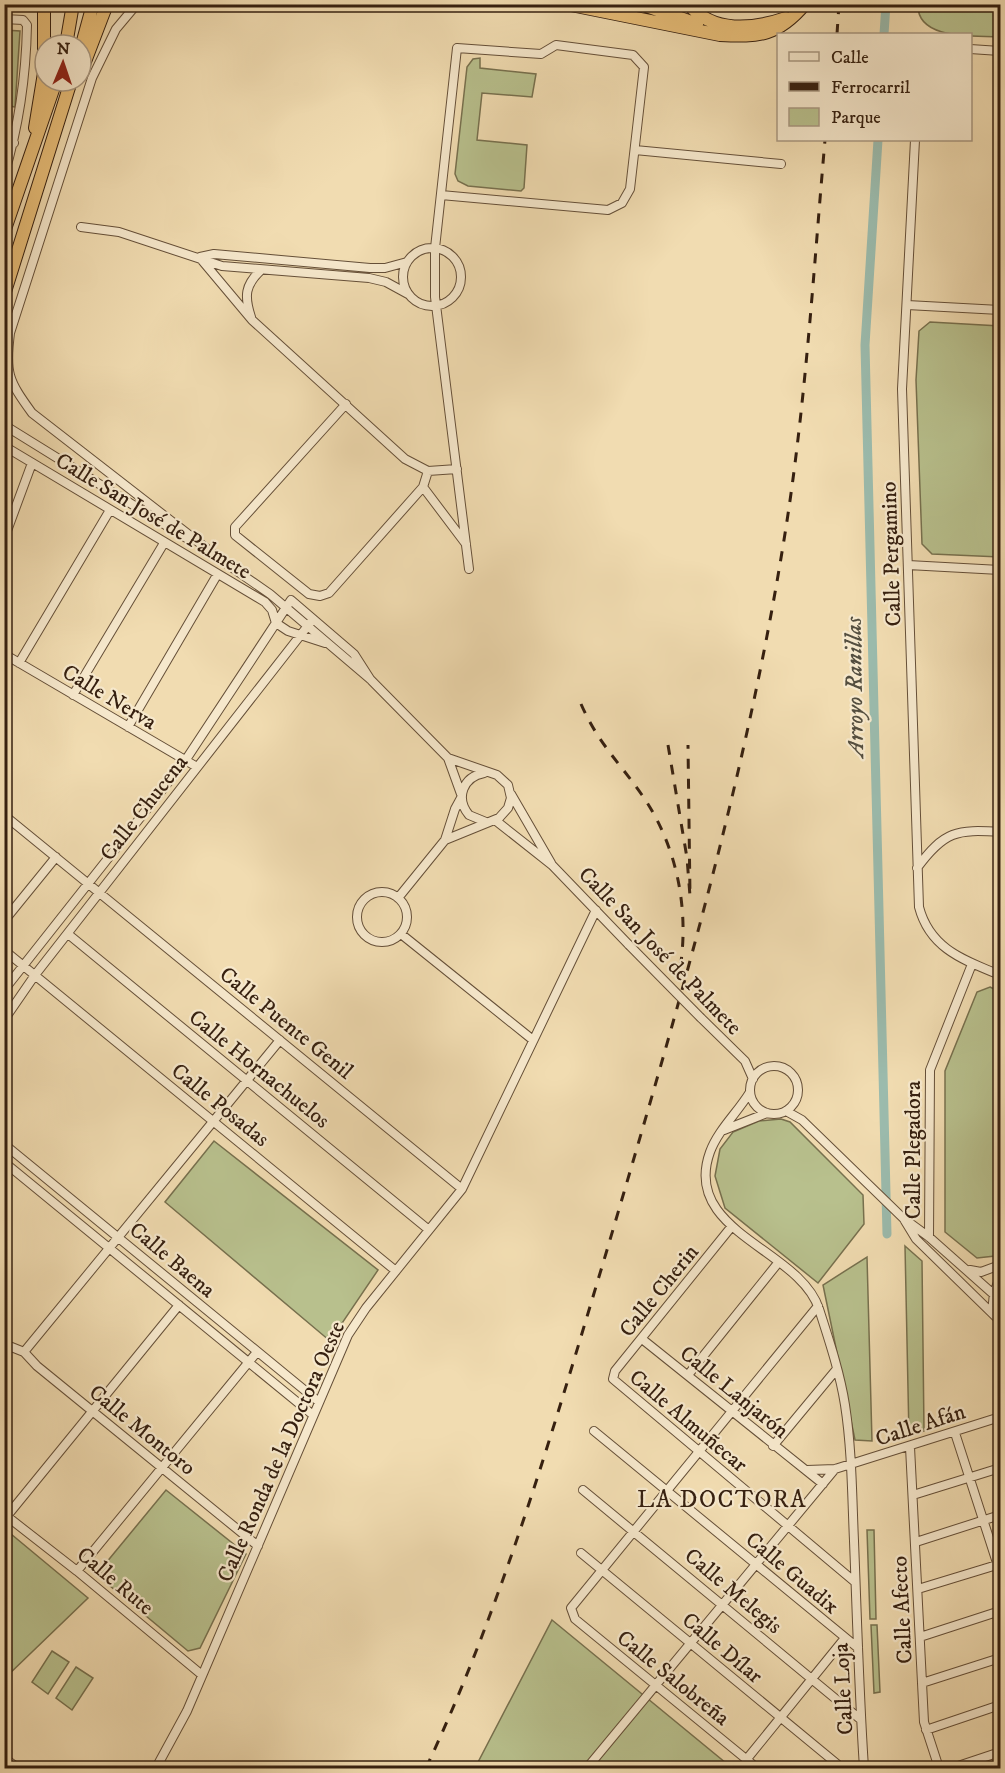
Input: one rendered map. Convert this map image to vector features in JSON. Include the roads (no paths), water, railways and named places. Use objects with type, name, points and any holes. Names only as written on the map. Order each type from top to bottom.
[{"type":"highway","points":[[30,152],[44,73],[44,4]]},
{"type":"highway","points":[[68,33],[73,4]]},
{"type":"highway","points":[[85,33],[93,4]]},
{"type":"highway","points":[[93,41],[107,4]]},
{"type":"highway","points":[[566,4],[720,36],[758,36],[777,30],[796,15],[805,4]]},
{"type":"highway","points":[[641,4],[701,26],[723,30],[754,32],[773,27],[796,15]]},
{"type":"highway","points":[[688,4],[710,21],[724,25],[753,27],[796,15]]},
{"type":"highway","points":[[4,232],[52,93]]},
{"type":"highway","points":[[25,234],[67,93]]},
{"type":"highway","points":[[4,295],[74,93]]},
{"type":"street","points":[[137,4],[116,29],[92,78],[10,333],[6,362],[12,387],[32,412],[214,555]]},
{"type":"street","points":[[4,19],[23,20],[27,26],[26,72],[9,142],[4,175]]},
{"type":"street","points":[[441,195],[608,210],[622,203],[630,189],[644,67],[633,55],[556,45],[541,54],[457,48],[435,248],[436,306],[469,569]]},
{"type":"street","points":[[972,49],[1000,51]]},
{"type":"street","name":"Calle Pergamino","points":[[915,141],[902,389],[919,907],[922,919],[941,947],[951,955],[972,963]]},
{"type":"street","points":[[635,150],[781,164]]},
{"type":"street","points":[[81,226],[119,232],[222,266],[369,278],[386,282],[422,304],[436,306],[454,296],[461,279],[454,258],[435,248],[420,251],[407,262],[385,268],[214,254],[200,258]]},
{"type":"street","points":[[200,258],[252,320],[405,459],[428,471],[457,469]]},
{"type":"street","points":[[407,262],[403,278],[408,294]]},
{"type":"street","points":[[252,320],[246,296],[248,284],[261,270]]},
{"type":"street","points":[[907,305],[1000,310]]},
{"type":"street","points":[[346,404],[235,527],[234,535],[309,594],[320,596],[329,593],[423,487],[428,471]]},
{"type":"street","name":"Calle San José de Palmete","points":[[6,427],[214,555],[284,606],[311,622]]},
{"type":"street","name":"Calle San José de Palmete","points":[[4,446],[265,602],[272,610],[276,622]]},
{"type":"street","points":[[4,539],[32,463]]},
{"type":"street","points":[[423,487],[465,544]]},
{"type":"street","points":[[19,663],[110,510]]},
{"type":"street","points":[[73,695],[160,540],[154,518]]},
{"type":"street","points":[[908,565],[1000,570]]},
{"type":"street","points":[[128,727],[217,575]]},
{"type":"street","name":"Calle Chucena","points":[[4,990],[185,760],[276,622],[284,606]]},
{"type":"street","points":[[276,622],[300,636],[330,644]]},
{"type":"street","points":[[311,622],[330,644],[370,679],[448,758],[502,779],[510,793],[508,808],[491,821],[445,840]]},
{"type":"street","points":[[311,622],[354,654],[370,679]]},
{"type":"street","name":"Calle Chucena","points":[[4,1020],[35,975],[311,622]]},
{"type":"street","name":"Calle Nerva","points":[[4,654],[197,767]]},
{"type":"street","points":[[448,758],[469,815],[491,821]]},
{"type":"street","points":[[398,898],[445,840],[455,808],[470,778],[484,773]]},
{"type":"street","name":"Calle San José de Palmete","points":[[510,793],[552,865]]},
{"type":"street","name":"Calle Puente Genil","points":[[4,815],[462,1190]]},
{"type":"street","name":"Calle San José de Palmete","points":[[491,821],[512,830],[552,865],[745,1061],[763,1069]]},
{"type":"street","points":[[918,868],[930,850],[955,832],[967,830],[1000,832]]},
{"type":"street","points":[[4,921],[56,856]]},
{"type":"street","points":[[383,892],[398,898],[406,911],[407,919],[400,934],[386,942],[378,941],[363,933],[357,921],[359,907],[369,896],[383,892]]},
{"type":"street","name":"Calle Ronda de la Doctora Oeste","points":[[156,1768],[187,1711],[348,1335],[396,1271],[462,1190],[596,910]]},
{"type":"street","name":"Calle Hornachuelos","points":[[68,934],[429,1230]]},
{"type":"street","points":[[400,934],[533,1040]]},
{"type":"street","name":"Calle Posadas","points":[[4,950],[396,1271]]},
{"type":"street","points":[[972,963],[1000,975]]},
{"type":"street","name":"Calle Plegadora","points":[[929,1237],[930,1070],[972,963]]},
{"type":"street","points":[[24,1352],[280,1040]]},
{"type":"street","name":"Calle San José de Palmete","points":[[745,1061],[753,1079]]},
{"type":"street","points":[[767,1113],[755,1105],[750,1092],[753,1079],[763,1069],[777,1066],[791,1073],[798,1086],[795,1101],[786,1111]]},
{"type":"street","name":"Calle Loja","points":[[750,1092],[709,1154],[706,1170],[708,1189],[717,1213],[808,1287],[818,1306],[836,1370],[845,1404],[851,1465],[860,1719],[864,1768]]},
{"type":"street","points":[[795,1101],[802,1120]]},
{"type":"street","points":[[722,1132],[736,1123],[767,1113],[786,1111],[802,1120],[903,1217],[969,1270],[997,1296]]},
{"type":"street","name":"Calle Baena","points":[[4,1144],[319,1402]]},
{"type":"street","name":"Calle Baena","points":[[4,1162],[313,1415]]},
{"type":"street","points":[[903,1217],[916,1239],[1000,1321]]},
{"type":"street","name":"Calle Cherin","points":[[612,1376],[732,1226]]},
{"type":"street","points":[[688,1375],[778,1263]]},
{"type":"street","points":[[969,1270],[981,1272],[1000,1265]]},
{"type":"street","points":[[992,1313],[1000,1277]]},
{"type":"street","points":[[6,1515],[179,1305]]},
{"type":"street","points":[[602,1569],[818,1306]]},
{"type":"street","name":"Calle Lanjarón","points":[[642,1339],[823,1484]]},
{"type":"street","name":"Calle Montoro","points":[[4,1344],[24,1352],[258,1546]]},
{"type":"street","points":[[77,1571],[257,1352]]},
{"type":"street","points":[[773,1446],[836,1370]]},
{"type":"street","name":"Calle Almuñecar","points":[[612,1376],[614,1382],[855,1582]]},
{"type":"street","name":"Calle Afán","points":[[851,1465],[1000,1417]]},
{"type":"street","name":"Calle Guadix","points":[[594,1431],[858,1648]]},
{"type":"street","points":[[918,1589],[1000,1567],[955,1432]]},
{"type":"street","name":"Calle Afecto","points":[[910,1447],[926,1730],[939,1768]]},
{"type":"street","points":[[807,1470],[835,1469],[851,1465]]},
{"type":"street","points":[[913,1495],[1000,1468]]},
{"type":"street","points":[[587,1768],[835,1469]]},
{"type":"street","name":"Calle Melegis","points":[[583,1490],[860,1719]]},
{"type":"street","name":"Calle Rute","points":[[6,1515],[202,1675]]},
{"type":"street","points":[[916,1542],[1000,1515]]},
{"type":"street","name":"Calle Dílar","points":[[582,1552],[842,1768]]},
{"type":"street","name":"Calle Salobreña","points":[[602,1569],[573,1604],[571,1612],[656,1686],[757,1768]]},
{"type":"street","points":[[920,1637],[1000,1611]]},
{"type":"street","points":[[746,1760],[845,1638]]},
{"type":"street","points":[[922,1683],[1000,1658]]},
{"type":"street","points":[[926,1730],[1000,1705]]},
{"type":"street","points":[[952,1768],[1000,1752]]},
{"type":"street","points":[[4,1758],[18,1768]]},
{"type":"waterway","name":"Arroyo Ranillas","points":[[884,33],[886,4]]},
{"type":"waterway","name":"Arroyo Ranillas","points":[[878,141],[865,345],[887,1234]]},
{"type":"railway","points":[[837,33],[839,4]]},
{"type":"railway","points":[[426,1768],[480,1642],[504,1578],[547,1447],[658,1077],[727,816],[766,641],[790,501],[808,346],[825,141]]},
{"type":"railway","points":[[581,704],[602,741],[642,795],[665,837],[679,884],[682,908],[682,956],[678,980]]},
{"type":"railway","points":[[668,745],[687,858],[690,896],[688,745]]},
{"type":"district","name":"LA DOCTORA","points":[[722,1499]]}]
